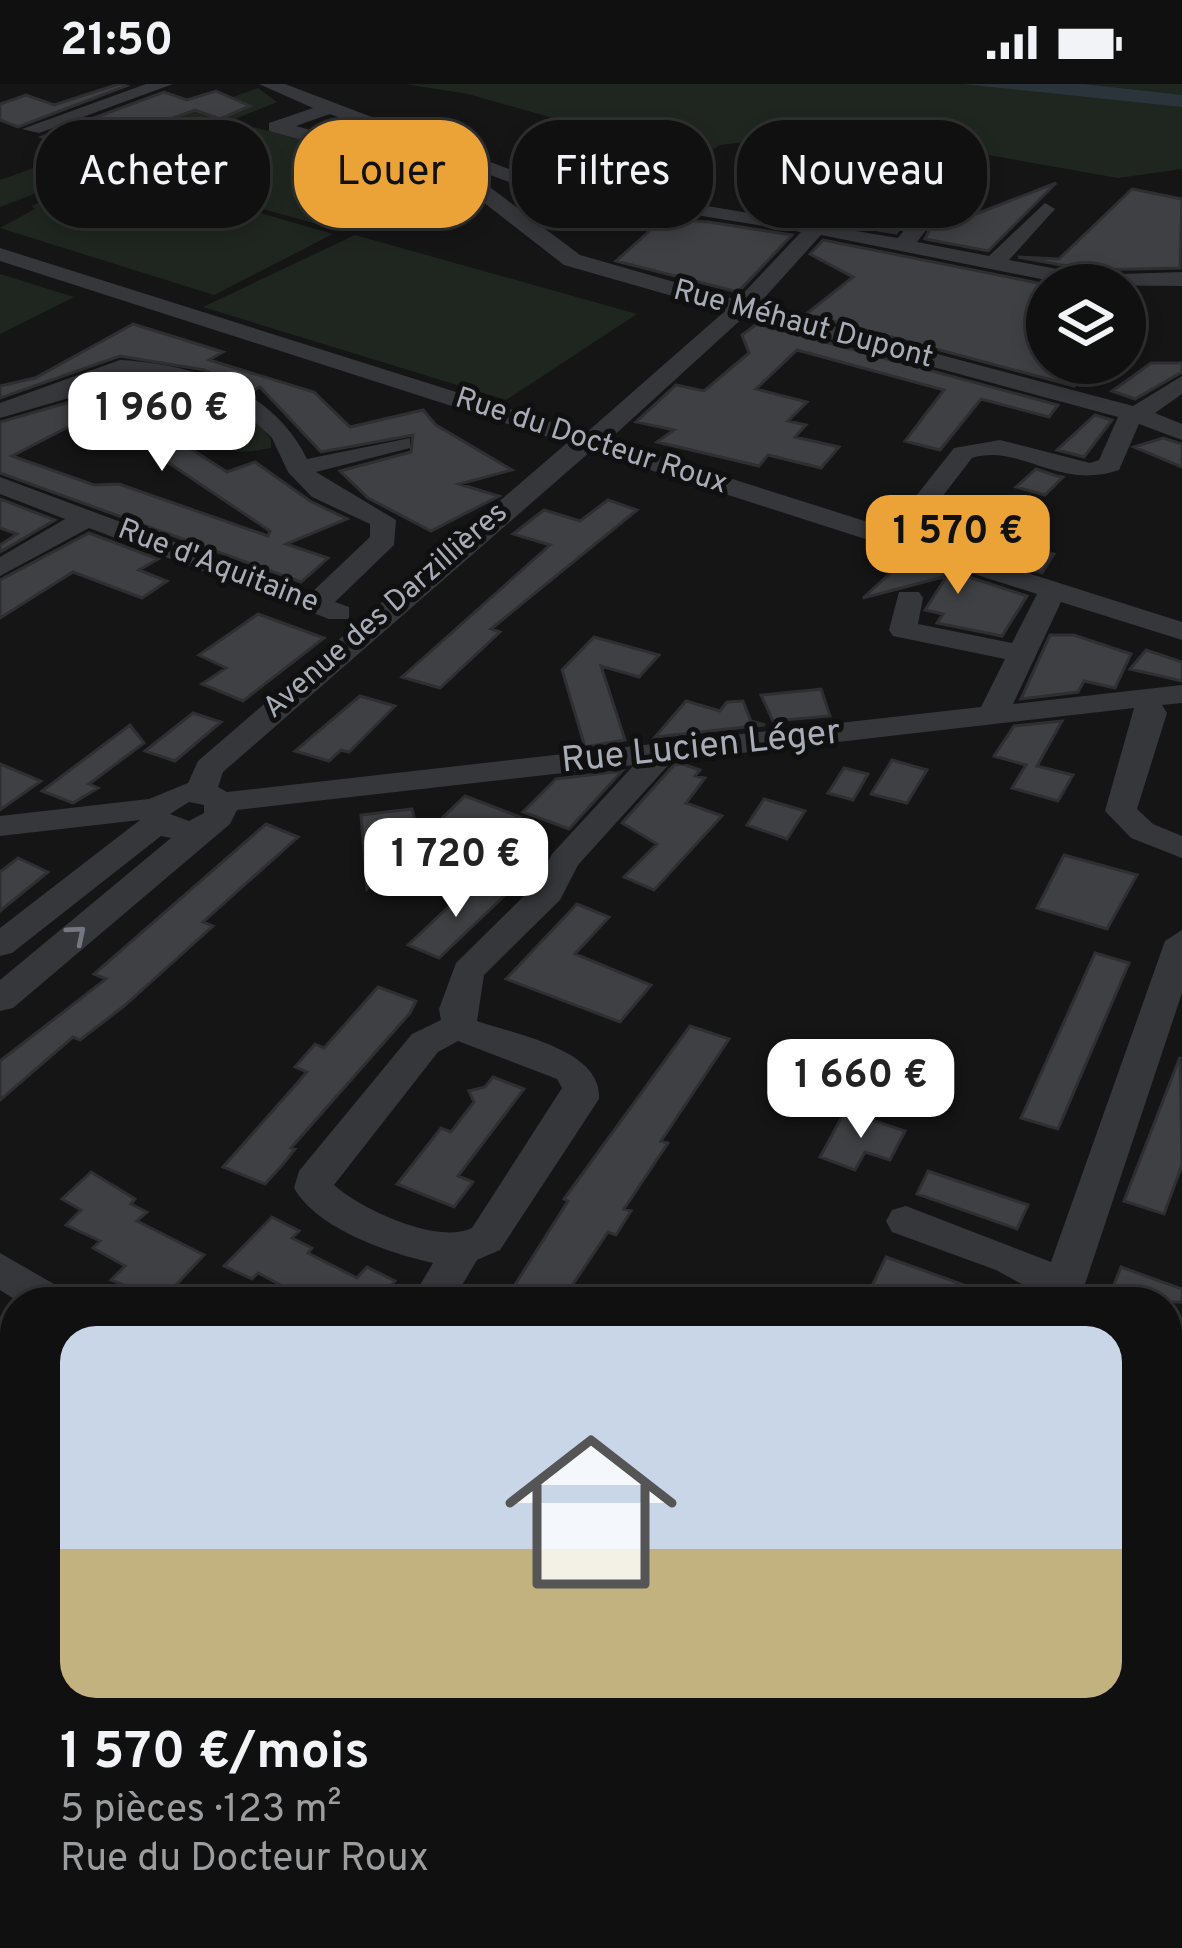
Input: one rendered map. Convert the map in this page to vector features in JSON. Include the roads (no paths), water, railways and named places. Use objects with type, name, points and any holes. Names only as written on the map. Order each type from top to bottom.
[{"type":"street","points":[[32,129],[164,84]]},
{"type":"street","points":[[268,84],[362,120]]},
{"type":"street","points":[[296,120],[330,108]]},
{"type":"street","points":[[294,121],[276,127],[294,132]]},
{"type":"street","points":[[488,168],[523,181],[737,215]]},
{"type":"street","name":"Rue Méhaut Dupont","points":[[488,196],[572,260],[1135,414],[1182,433]]},
{"type":"street","points":[[994,262],[1045,209]]},
{"type":"street","points":[[816,228],[1026,269]]},
{"type":"street","name":"Avenue des Darzillières","points":[[0,999],[154,869],[208,807],[209,768],[368,624],[584,440],[602,434],[816,228]]},
{"type":"street","points":[[904,245],[916,228]]},
{"type":"street","name":"Rue du Docteur Roux","points":[[0,254],[1182,631]]},
{"type":"street","points":[[1146,281],[1182,279]]},
{"type":"street","points":[[1146,293],[1182,301]]},
{"type":"street","points":[[0,411],[120,368],[154,369],[244,398],[283,435],[299,469],[321,491],[382,520],[384,539],[316,604]]},
{"type":"street","points":[[897,538],[963,453],[997,446],[1071,469],[1101,470],[1110,465],[1135,414],[1182,382]]},
{"type":"street","points":[[299,469],[401,443]]},
{"type":"street","name":"Rue d'Aquitaine","points":[[0,485],[368,624]]},
{"type":"street","points":[[0,568],[86,518]]},
{"type":"street","points":[[992,716],[1053,589]]},
{"type":"street","points":[[909,598],[903,630],[1022,654]]},
{"type":"street","name":"Rue Lucien Léger","points":[[0,826],[158,814],[172,830],[208,807],[1182,694]]},
{"type":"street","points":[[1143,699],[1152,712],[1142,751],[1128,773],[1120,812],[1142,831],[1182,848]]},
{"type":"street","points":[[460,1028],[457,1009],[468,971],[548,892],[564,861],[662,753]]},
{"type":"street","points":[[0,945],[127,846],[158,814]]},
{"type":"street","points":[[82,817],[118,829],[127,846],[154,869]]},
{"type":"street","points":[[1067,1287],[1182,941]]},
{"type":"street","points":[[460,1028],[570,1070],[581,1088],[580,1099],[486,1239],[461,1252],[446,1252],[408,1238],[326,1201],[314,1188],[318,1171],[434,1034],[460,1028]]},
{"type":"street","points":[[906,1222],[1010,1259],[1050,1287]]},
{"type":"street","points":[[440,1287],[461,1252]]},
{"type":"street","points":[[0,1269],[28,1287]]}]
